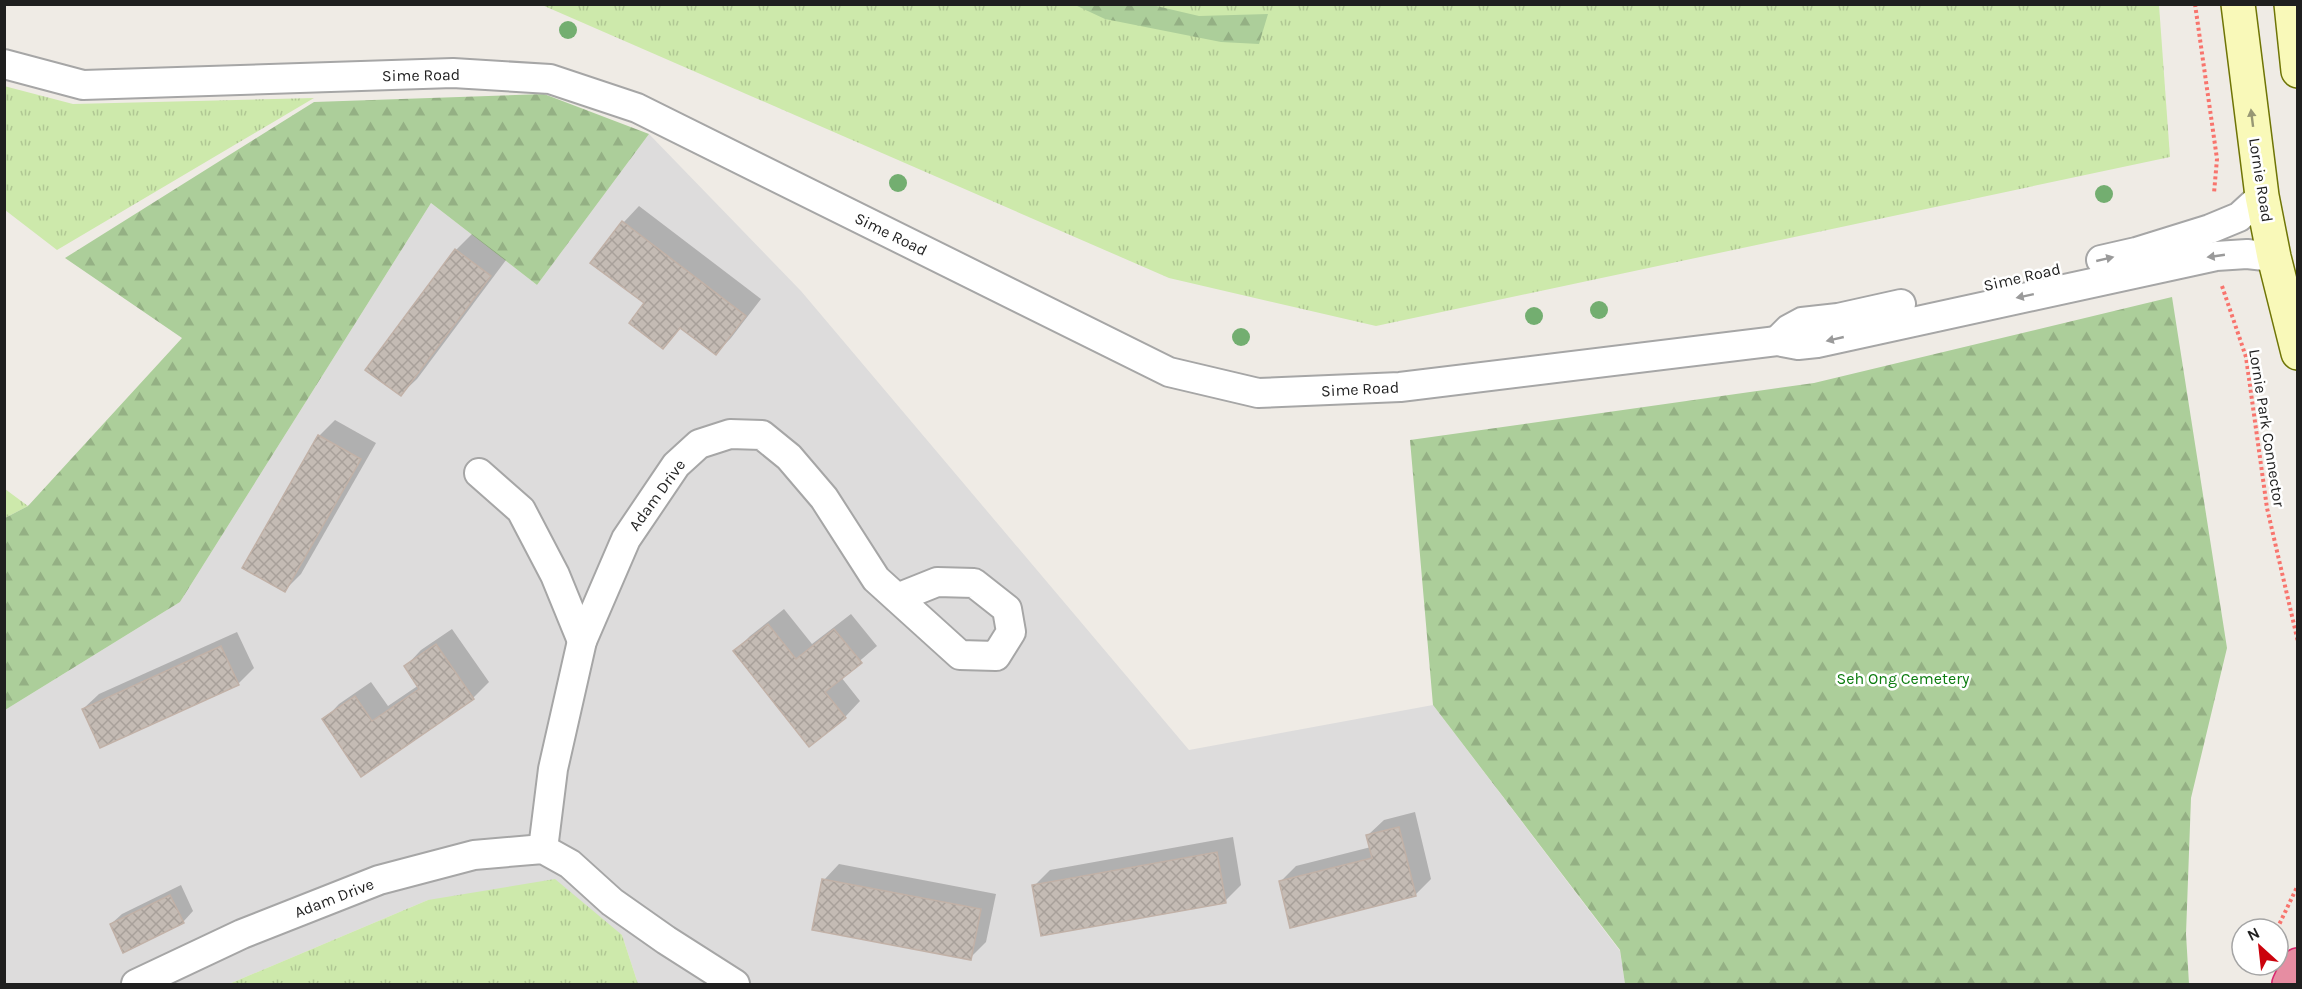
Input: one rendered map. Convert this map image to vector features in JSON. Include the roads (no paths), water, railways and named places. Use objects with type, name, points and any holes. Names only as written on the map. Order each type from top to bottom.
[{"type":"highway","points":[[2289,984],[2298,965]]},
{"type":"street","name":"Lornie Road","points":[[2238,4],[2262,196],[2298,353]]},
{"type":"street","points":[[2291,4],[2298,71]]},
{"type":"street","name":"Sime Road","points":[[4,64],[83,85],[453,73],[550,79],[637,108],[1169,372],[1258,393],[1400,387],[1777,341],[1789,329],[1802,322],[1838,318],[2136,252],[2213,242],[2247,254],[2274,256]]},
{"type":"street","name":"Sime Road","points":[[2213,242],[2262,196]]},
{"type":"street","name":"Adam Drive","points":[[136,984],[242,934],[379,880],[474,855],[543,849],[553,769],[582,641],[626,538],[676,465],[699,444],[730,434],[762,435],[789,457],[825,498],[876,579],[897,598]]},
{"type":"street","points":[[479,473],[521,510],[555,575],[582,641]]},
{"type":"street","points":[[543,849],[570,864],[612,902],[666,940],[735,984]]},
{"type":"park label","name":"Seh Ong Cemetery","points":[[1903,678]]}]
